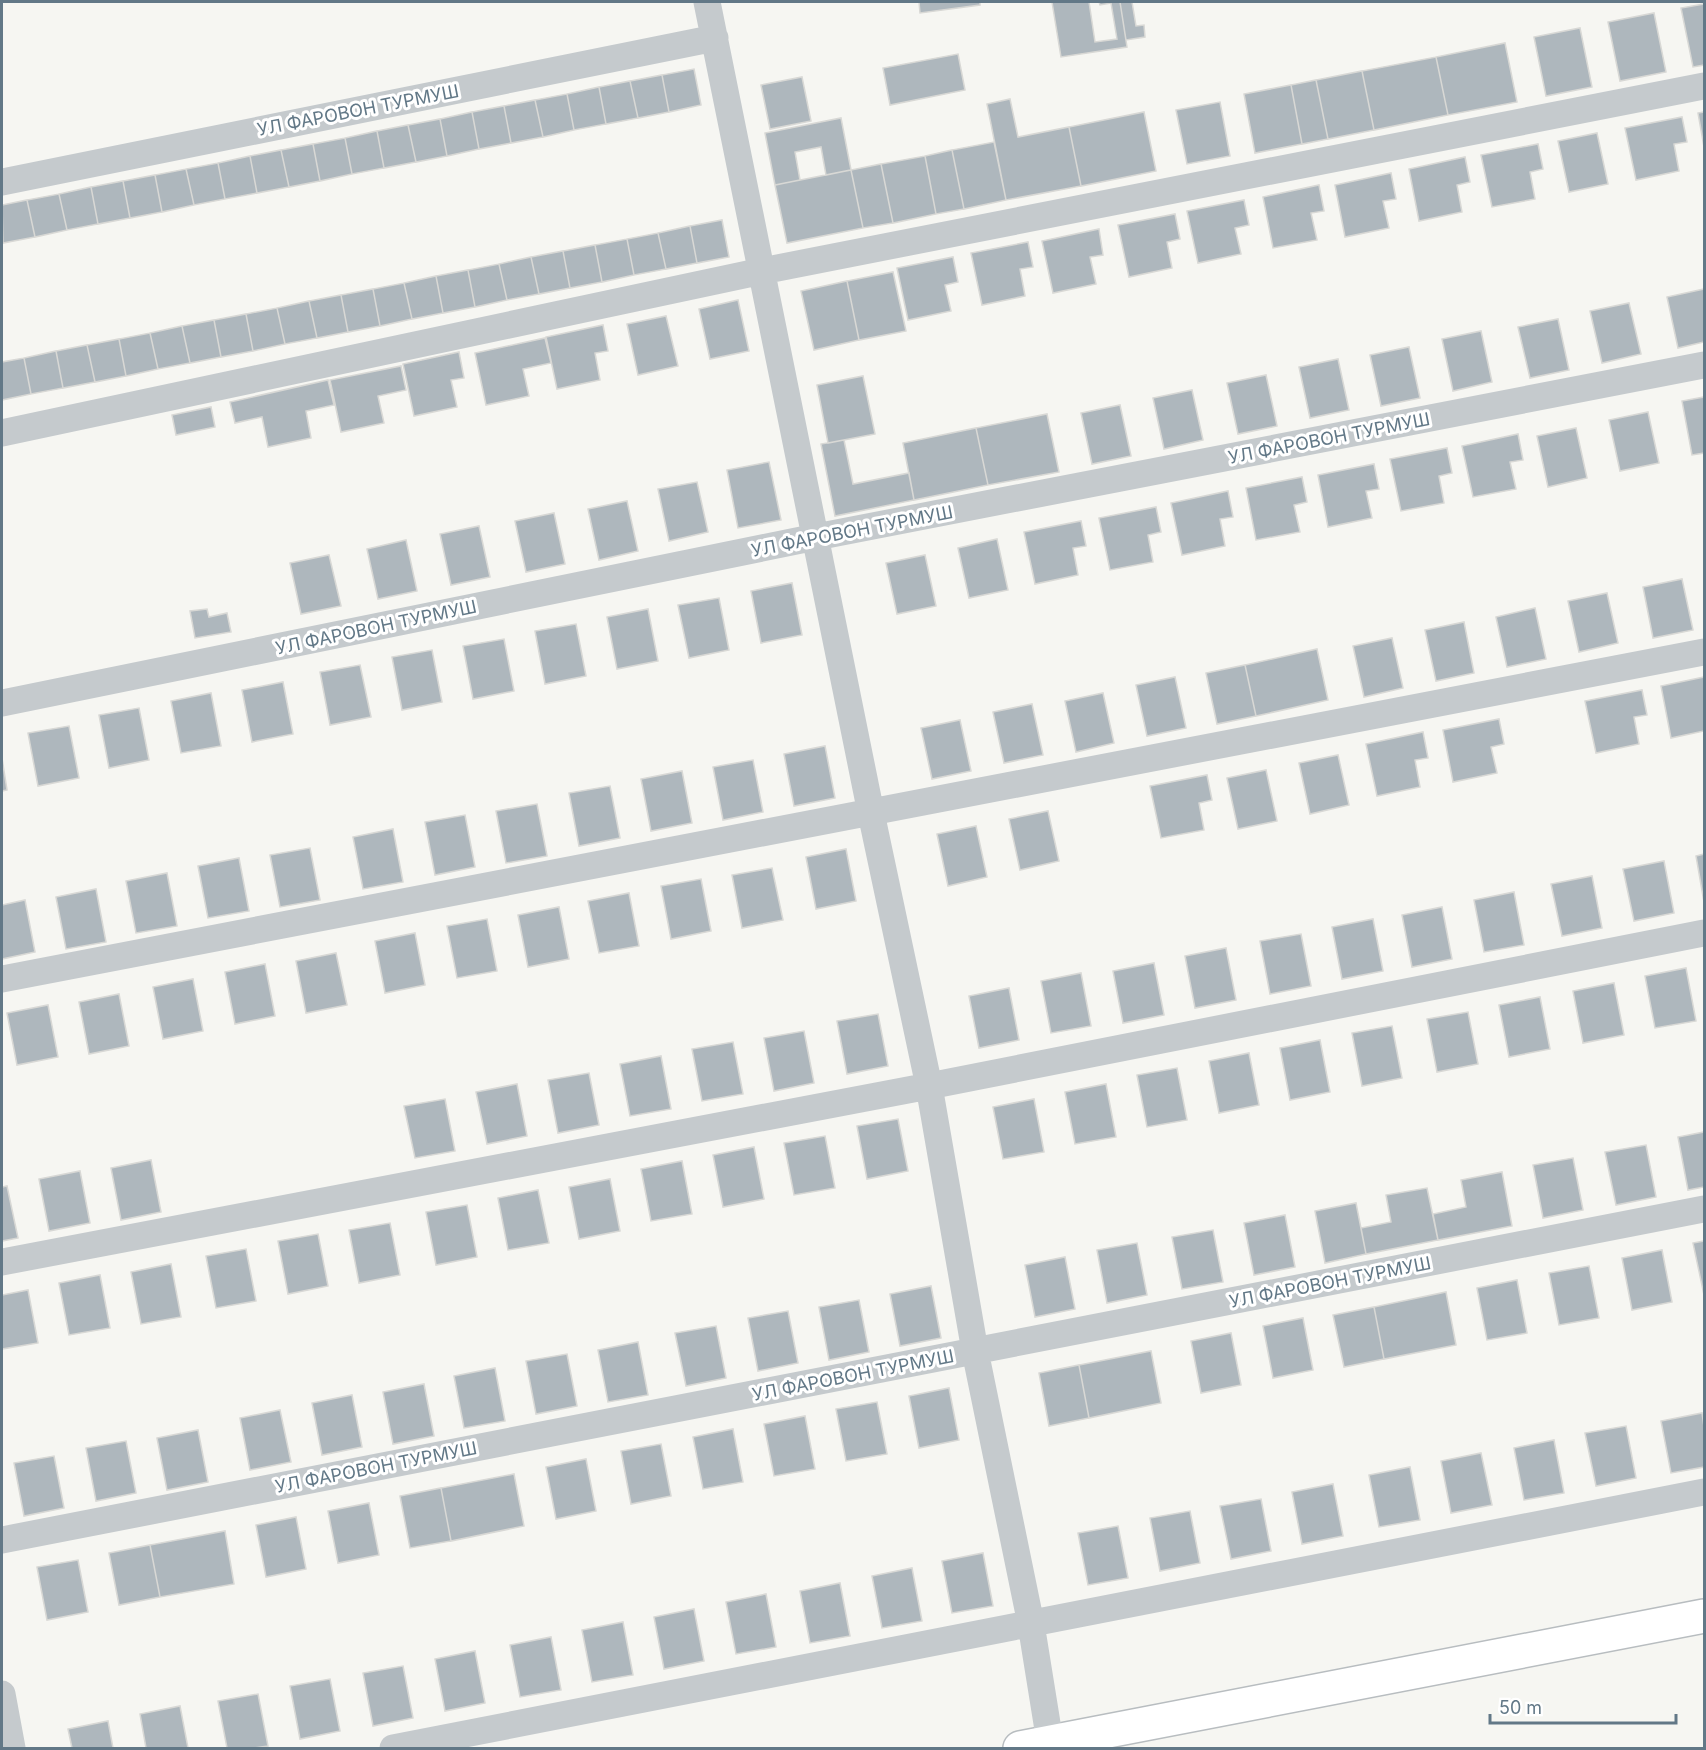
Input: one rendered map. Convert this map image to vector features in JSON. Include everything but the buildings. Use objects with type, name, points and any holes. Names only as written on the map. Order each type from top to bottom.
[{"type":"main road","points":[[1035,1745],[1704,1616]]},
{"type":"street","points":[[707,2],[871,813],[929,1086],[975,1351],[1031,1624],[1035,1745]]},
{"type":"street","name":"УЛ ФАРОВОН ТУРМУШ","points":[[2,182],[715,38]]},
{"type":"street","points":[[2,433],[762,271],[1704,86]]},
{"type":"street","name":"УЛ ФАРОВОН ТУРМУШ","points":[[2,703],[816,537],[1704,365]]},
{"type":"street","points":[[2,979],[1704,652]]},
{"type":"street","points":[[2,1262],[929,1086],[1704,933]]},
{"type":"street","name":"УЛ ФАРОВОН ТУРМУШ","points":[[2,1540],[1704,1209]]},
{"type":"street","points":[[393,1749],[1704,1492]]},
{"type":"street","points":[[2,1694],[12,1749]]}]
